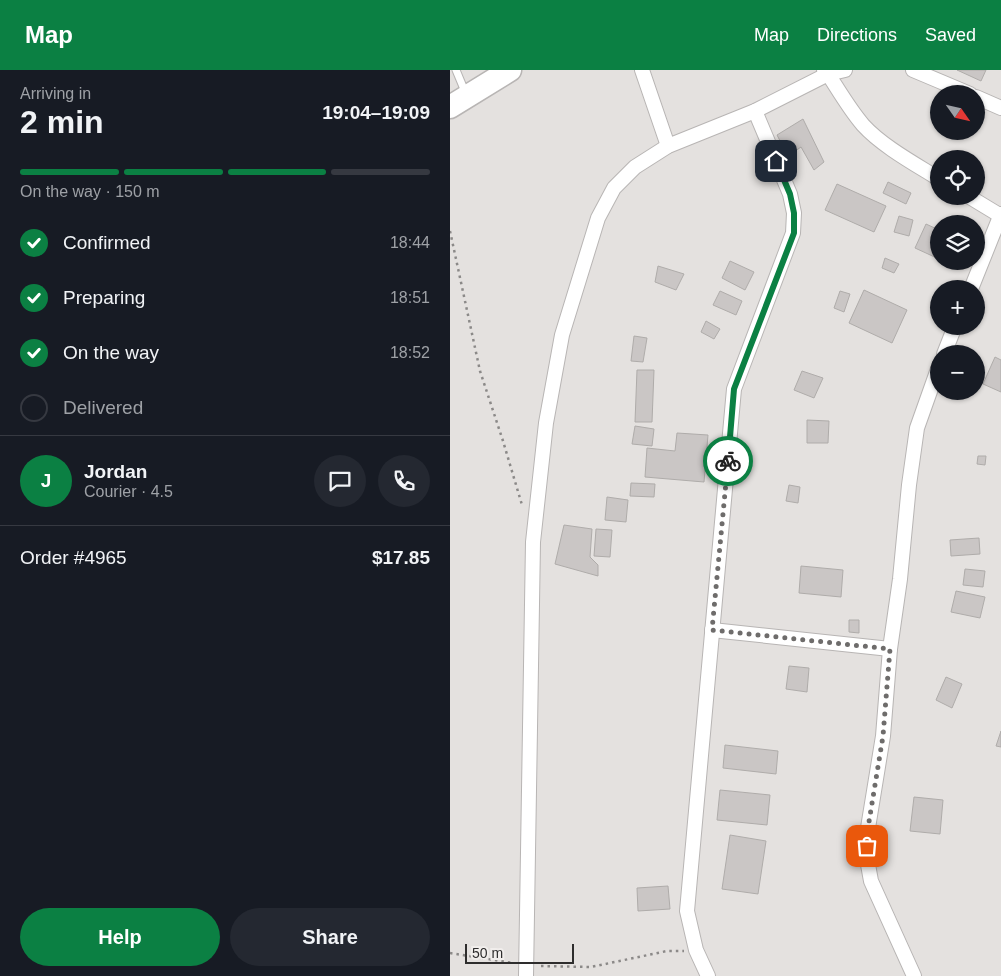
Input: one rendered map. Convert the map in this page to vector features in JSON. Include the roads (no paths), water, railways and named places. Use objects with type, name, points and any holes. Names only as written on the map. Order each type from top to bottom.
[{"type":"main road","points":[[458,102],[510,70]]},
{"type":"street","points":[[642,70],[668,146]]},
{"type":"street","points":[[526,971],[533,542],[546,423],[562,335],[598,218],[614,188],[635,167],[668,146],[755,111],[826,72],[845,70]]},
{"type":"street","points":[[913,70],[950,85]]},
{"type":"street","points":[[826,72],[864,126],[903,157],[930,173]]},
{"type":"street","points":[[985,101],[1001,108]]},
{"type":"street","points":[[708,976],[696,950],[687,911],[734,389],[794,233],[794,213],[790,194],[755,111]]},
{"type":"street","points":[[975,280],[1001,215],[984,205]]},
{"type":"street","points":[[914,976],[871,881],[867,859],[867,834],[883,736],[890,649],[917,428],[930,391]]},
{"type":"street","points":[[712,630],[890,649]]},
{"type":"lane","points":[[456,70],[458,102]]}]
